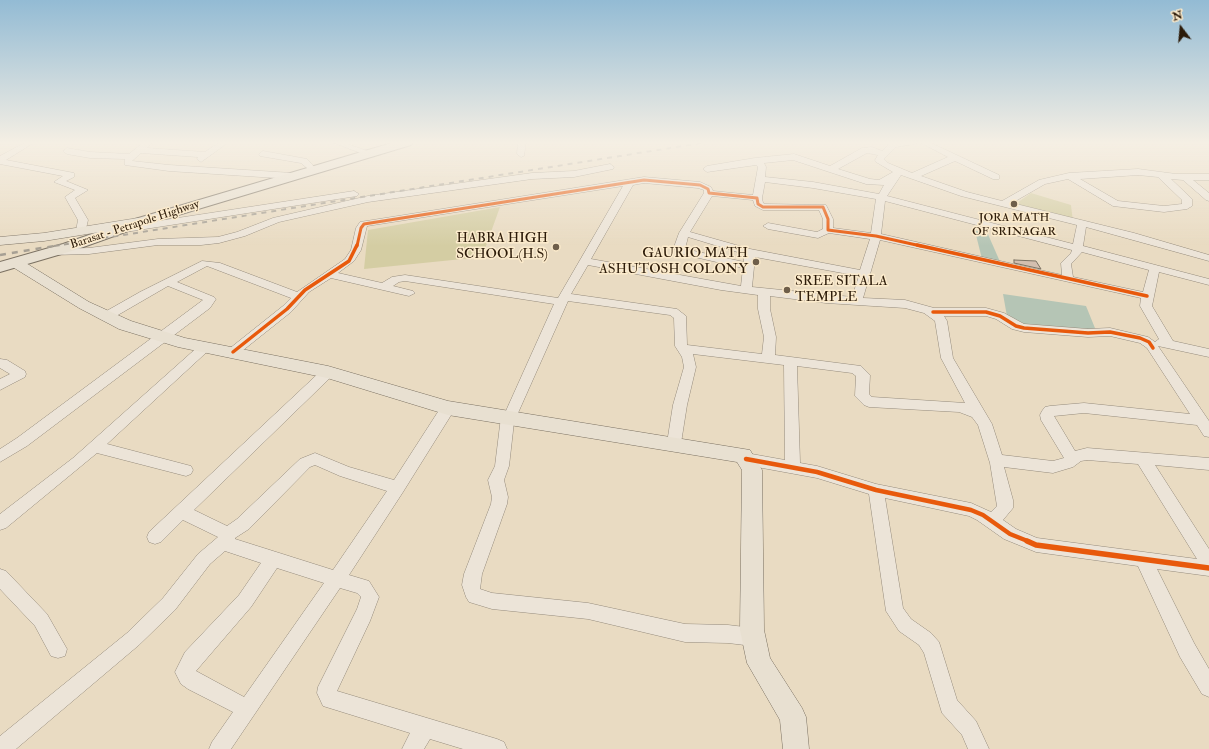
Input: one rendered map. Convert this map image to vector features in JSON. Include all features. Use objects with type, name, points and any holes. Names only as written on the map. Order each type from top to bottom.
[{"type":"highway","name":"Barasat - Petrapole Highway","points":[[8,265],[52,252],[140,222],[289,177]]},
{"type":"main road","points":[[0,241],[44,237],[140,222]]},
{"type":"main road","points":[[8,265],[28,272],[78,302],[125,325],[161,337],[328,372],[448,408],[743,454],[752,470],[753,637],[759,663],[793,717],[796,749]]},
{"type":"street","points":[[68,177],[59,182],[83,190],[70,197],[83,220],[81,231]]},
{"type":"street","points":[[52,252],[89,251],[158,242],[201,242],[219,240],[241,234],[276,220],[368,199],[525,177]]},
{"type":"street","points":[[853,177],[880,183],[891,177]]},
{"type":"street","points":[[857,300],[876,236],[881,198],[895,177]]},
{"type":"street","points":[[915,177],[964,194],[1130,235],[1209,258]]},
{"type":"street","points":[[1003,204],[1042,182],[1065,177]]},
{"type":"street","points":[[1071,177],[1116,204],[1164,209],[1187,206],[1187,199],[1163,177]]},
{"type":"street","points":[[1177,177],[1209,177]]},
{"type":"street","points":[[1185,178],[1209,198]]},
{"type":"street","points":[[828,230],[828,217],[823,207],[763,207],[758,204],[757,198],[761,179],[847,190],[1209,282]]},
{"type":"street","points":[[233,352],[287,309],[298,296],[349,261],[354,254],[361,228],[364,224],[630,181],[650,180],[700,185],[708,189],[709,193]]},
{"type":"street","points":[[630,181],[563,299],[509,418],[502,466],[496,480],[500,497],[499,504],[473,574],[471,585],[472,591],[475,596],[492,601],[588,611],[685,632],[753,637]]},
{"type":"street","points":[[117,230],[162,225],[398,187]]},
{"type":"street","points":[[709,193],[757,198]]},
{"type":"street","points":[[709,193],[684,233],[679,247],[681,251],[749,266]]},
{"type":"street","points":[[1068,279],[1066,264],[1073,258],[1082,224]]},
{"type":"street","points":[[768,226],[818,235],[828,230],[865,236],[876,236],[1147,296]]},
{"type":"street","points":[[684,233],[748,252],[864,274]]},
{"type":"street","points":[[746,290],[750,255],[748,252]]},
{"type":"street","points":[[584,261],[688,282],[746,290],[826,299],[905,304],[921,307],[934,312],[986,312],[1000,316],[1016,326],[1024,328],[1088,333],[1110,332],[1140,338],[1149,342],[1168,344],[1209,353]]},
{"type":"street","points":[[107,316],[198,265],[211,263],[298,296]]},
{"type":"street","points":[[1155,268],[1147,296],[1148,311],[1168,344]]},
{"type":"street","points":[[328,274],[409,293]]},
{"type":"street","points":[[384,287],[396,279],[405,278],[676,313],[681,319],[680,339],[683,349],[688,356],[690,366],[680,405],[674,443]]},
{"type":"street","points":[[0,456],[22,442],[161,337],[206,305],[210,299],[167,282]]},
{"type":"street","points":[[764,292],[764,309],[770,337],[768,360]]},
{"type":"street","points":[[934,312],[941,321],[947,358],[977,413],[985,424],[997,463],[1005,500],[1005,508],[992,520]]},
{"type":"street","points":[[1149,342],[1205,426]]},
{"type":"street","points":[[0,523],[95,446],[205,347]]},
{"type":"street","points":[[683,349],[768,360],[848,368],[861,371],[863,375],[862,396],[869,402],[959,407],[977,413]]},
{"type":"street","points":[[790,362],[793,467]]},
{"type":"street","points":[[0,364],[2,363],[20,374],[0,385]]},
{"type":"street","points":[[155,537],[328,372]]},
{"type":"street","points":[[219,749],[398,488],[448,408]]},
{"type":"street","points":[[1073,459],[1048,420],[1047,415],[1050,411],[1084,408],[1205,426]]},
{"type":"street","points":[[95,446],[186,470]]},
{"type":"street","points":[[997,463],[1006,461],[1053,466],[1068,463],[1077,456],[1087,454],[1209,464]]},
{"type":"street","points":[[1142,458],[1209,563]]},
{"type":"street","points":[[746,459],[817,472],[876,490],[971,510],[983,514],[1010,534],[1036,545],[1209,568]]},
{"type":"street","points":[[0,749],[138,635],[169,604],[204,559],[226,536],[239,527],[310,460],[319,460],[345,472],[398,488]]},
{"type":"street","points":[[876,490],[895,611],[905,625],[925,639],[932,649],[949,706],[969,728],[979,749]]},
{"type":"street","points":[[182,512],[226,536],[233,547],[334,580],[363,587],[370,597],[364,615],[328,687],[327,693],[330,699],[497,749]]},
{"type":"street","points":[[247,709],[195,682],[188,677],[185,672],[192,658],[245,601],[273,560]]},
{"type":"street","points":[[1144,560],[1187,650],[1209,687]]},
{"type":"street","points":[[0,577],[41,620],[58,649]]},
{"type":"street","points":[[412,749],[425,728]]},
{"type":"shaded area","points":[[1031,193],[1071,205],[1073,222],[1014,205]]},
{"type":"shaded area","points":[[500,207],[482,257],[364,269],[368,230]]},
{"type":"shaded area","points":[[975,231],[987,232],[1001,264],[982,259]]},
{"type":"shaded area","points":[[1003,294],[1086,306],[1097,333],[1008,322]]},
{"type":"building","points":[[1014,260],[1036,261],[1041,269],[1014,263]]},
{"type":"railway","points":[[54,246],[488,177]]},
{"type":"railway","points":[[54,246],[60,245]]},
{"type":"railway","points":[[0,255],[54,246]]},
{"type":"cycle path","points":[[233,352],[287,309],[305,290],[349,261],[356,250],[361,228],[364,224],[644,180],[700,185],[708,189],[709,193],[757,198],[758,204],[763,207],[823,207],[828,219],[828,230],[865,236],[876,236],[1147,296]]},
{"type":"cycle path","points":[[933,312],[986,312],[1000,316],[1016,326],[1024,328],[1088,333],[1110,332],[1140,338],[1149,342],[1153,348]]},
{"type":"cycle path","points":[[746,459],[817,472],[876,490],[971,510],[983,515],[1010,534],[1036,545],[1209,568]]},
{"type":"place","name":"JORA MATH OF SRINAGAR","points":[[1014,204]]},
{"type":"place","name":"HABRA HIGH SCHOOL(H.S)","points":[[556,247]]},
{"type":"place","name":"GAURIO MATH ASHUTOSH COLONY","points":[[756,262]]},
{"type":"place","name":"SREE SITALA TEMPLE","points":[[787,290]]}]
